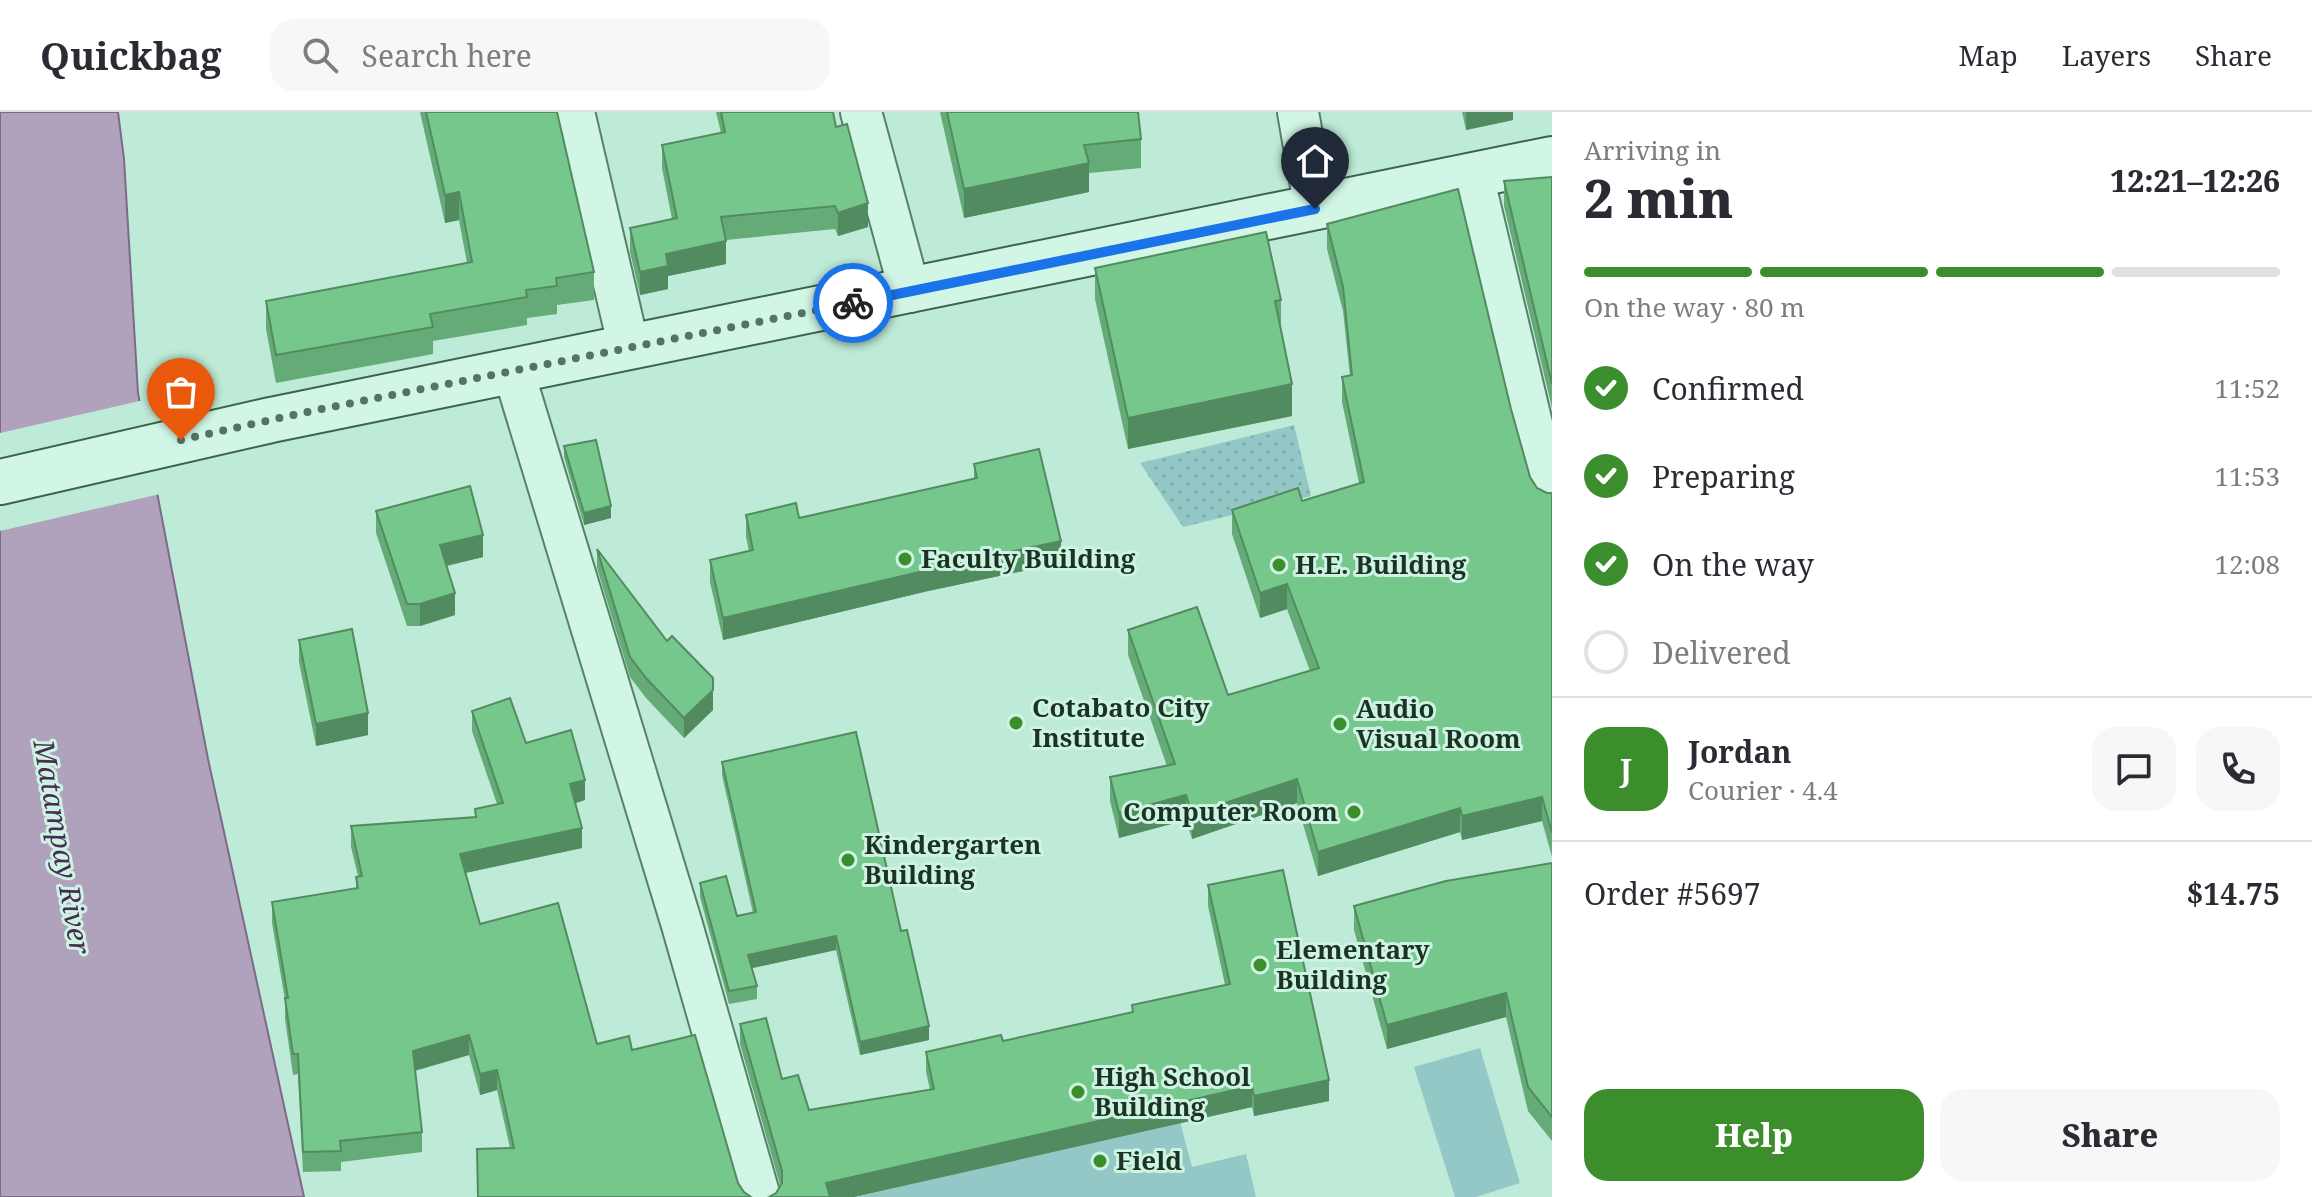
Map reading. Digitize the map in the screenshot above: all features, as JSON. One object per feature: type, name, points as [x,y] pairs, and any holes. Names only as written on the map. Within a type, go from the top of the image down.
[{"type":"street","points":[[574,112],[629,348]]},
{"type":"street","points":[[861,112],[910,292]]},
{"type":"street","points":[[1298,112],[1315,209]]},
{"type":"street","points":[[0,482],[271,420],[1552,159]]},
{"type":"street","points":[[1473,176],[1552,495]]},
{"type":"street","points":[[513,370],[682,925],[760,1197]]},
{"type":"shaded area","points":[[1294,425],[1311,496],[1183,527],[1140,463]]},
{"type":"shaded area","points":[[1480,1048],[1520,1183],[1476,1197],[1455,1197],[1414,1067]]},
{"type":"shaded area","name":"Field","points":[[1180,1122],[1192,1167],[1246,1154],[1256,1197],[856,1197]]},
{"type":"water","name":"Matampay River","points":[[0,112],[118,112],[124,159],[138,393],[208,759],[304,1197],[0,1197]]},
{"type":"pier","points":[[144,400],[160,494],[0,531],[0,433]]},
{"type":"building","points":[[426,112],[557,112],[594,272],[556,278],[557,286],[526,290],[527,297],[430,314],[433,327],[276,355],[266,301],[472,262],[459,192],[445,195]]},
{"type":"building","points":[[721,112],[833,112],[836,127],[847,124],[868,203],[838,213],[835,206],[721,217],[726,241],[666,254],[668,266],[640,272],[630,228],[677,218],[662,145],[725,132]]},
{"type":"building","points":[[947,112],[1138,112],[1141,139],[1084,145],[1089,163],[964,189]]},
{"type":"building","points":[[1552,177],[1552,384],[1504,181]]},
{"type":"building","points":[[1458,189],[1530,477],[1537,488],[1552,493],[1552,833],[1542,797],[1462,816],[1460,808],[1318,852],[1297,779],[1192,814],[1186,795],[1119,813],[1110,777],[1175,764],[1128,630],[1197,607],[1228,695],[1319,668],[1287,584],[1260,593],[1232,510],[1298,488],[1302,501],[1364,482],[1342,377],[1352,375],[1343,287],[1327,224]]},
{"type":"building","points":[[1266,232],[1281,300],[1275,301],[1292,384],[1128,418],[1095,268]]},
{"type":"building","points":[[596,440],[611,506],[584,513],[564,446]]},
{"type":"building","name":"Faculty Building","points":[[1039,449],[1061,541],[723,618],[710,560],[753,550],[746,515],[796,503],[799,518],[977,478],[974,464]]},
{"type":"building","points":[[470,486],[483,535],[440,545],[455,593],[420,604],[407,604],[376,511]]},
{"type":"building","points":[[597,549],[667,641],[672,636],[713,678],[713,690],[684,718],[630,657]]},
{"type":"building","points":[[352,629],[368,713],[316,724],[299,640]]},
{"type":"building","points":[[510,698],[526,743],[571,730],[585,780],[570,784],[582,828],[460,854],[480,924],[558,903],[597,1044],[629,1036],[632,1050],[695,1035],[738,1183],[751,1197],[478,1197],[477,1149],[514,1148],[497,1070],[480,1074],[469,1035],[413,1051],[422,1132],[340,1141],[341,1151],[303,1152],[298,1054],[293,1054],[285,998],[288,998],[272,902],[358,888],[356,877],[362,876],[351,826],[476,817],[475,809],[503,803],[472,711]]},
{"type":"building","points":[[856,732],[901,931],[907,930],[929,1026],[860,1042],[836,936],[748,955],[757,986],[729,991],[700,883],[726,876],[737,916],[756,912],[722,762]]},
{"type":"building","points":[[1552,863],[1552,1117],[1528,1087],[1506,993],[1387,1025],[1354,906],[1446,881]]},
{"type":"building","points":[[1283,870],[1329,1080],[1254,1096],[1252,1086],[826,1183],[830,1197],[769,1197],[776,1193],[782,1183],[782,1171],[740,1024],[766,1018],[782,1079],[798,1075],[809,1110],[934,1089],[926,1052],[1001,1035],[1003,1041],[1133,1012],[1132,1005],[1230,984],[1208,885]]},
{"type":"way so far","points":[[181,440],[853,303]]},
{"type":"place","name":"Faculty Building","points":[[905,559]]},
{"type":"place","name":"H.E. Building","points":[[1279,565]]},
{"type":"place","name":"Cotabato City Institute","points":[[1016,723]]},
{"type":"place","name":"Audio Visual Room","points":[[1340,724]]},
{"type":"place","name":"Computer Room","points":[[1354,812]]},
{"type":"place","name":"Kindergarten Building","points":[[848,860]]},
{"type":"place","name":"Elementary Building","points":[[1260,965]]},
{"type":"place","name":"High School Building","points":[[1078,1092]]},
{"type":"place","name":"Field","points":[[1100,1161]]},
{"type":"route","points":[[853,303],[1315,209]]}]
